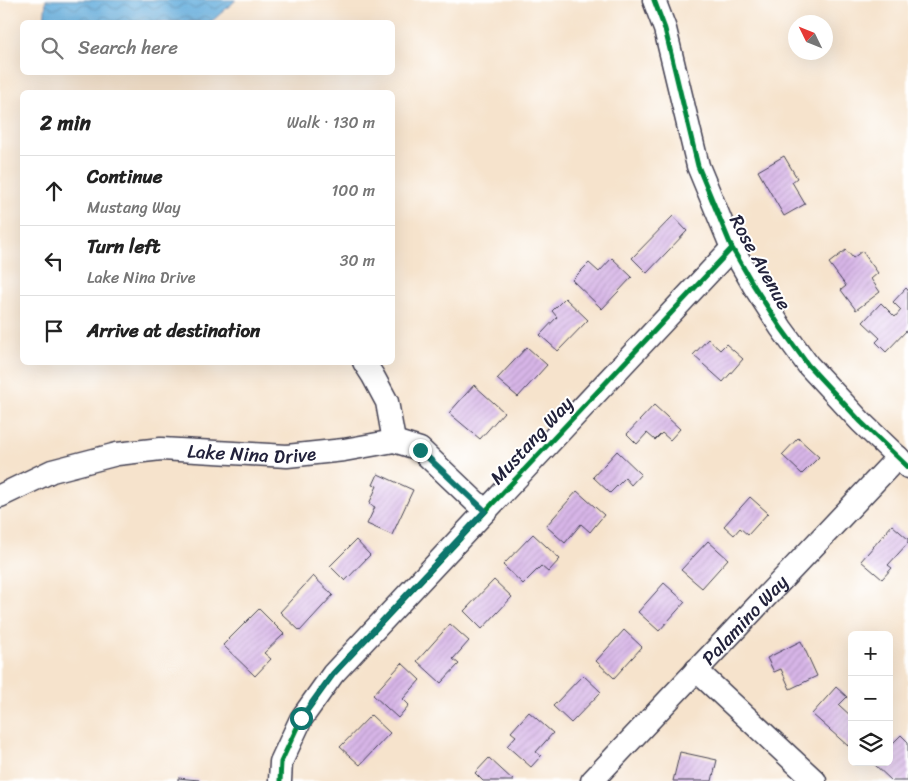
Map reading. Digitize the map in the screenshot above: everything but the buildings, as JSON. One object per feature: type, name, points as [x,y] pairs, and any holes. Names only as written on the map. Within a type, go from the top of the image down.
[{"type":"street","name":"Rose Avenue","points":[[654,0],[665,30],[698,166],[732,248],[780,328],[808,365],[861,422],[903,462]]},
{"type":"street","name":"Mustang Way","points":[[280,781],[282,762],[301,718],[333,674],[732,248]]},
{"type":"street","points":[[366,365],[387,402],[394,441]]},
{"type":"street","name":"Lake Nina Drive","points":[[0,496],[52,471],[117,454],[161,450],[288,456],[344,450],[394,441],[420,450],[485,511]]},
{"type":"street","name":"Palamino Way","points":[[592,781],[696,670],[903,462]]},
{"type":"street","points":[[696,670],[815,781]]},
{"type":"water","points":[[46,0],[236,0],[213,20],[44,20]]},
{"type":"cycle path","points":[[654,0],[665,29],[698,166],[732,248],[781,328],[808,365],[861,422],[908,467]]},
{"type":"cycle path","points":[[280,781],[281,762],[301,719],[333,674],[732,248]]},
{"type":"route","points":[[301,718],[333,674],[485,511],[420,450]]}]
